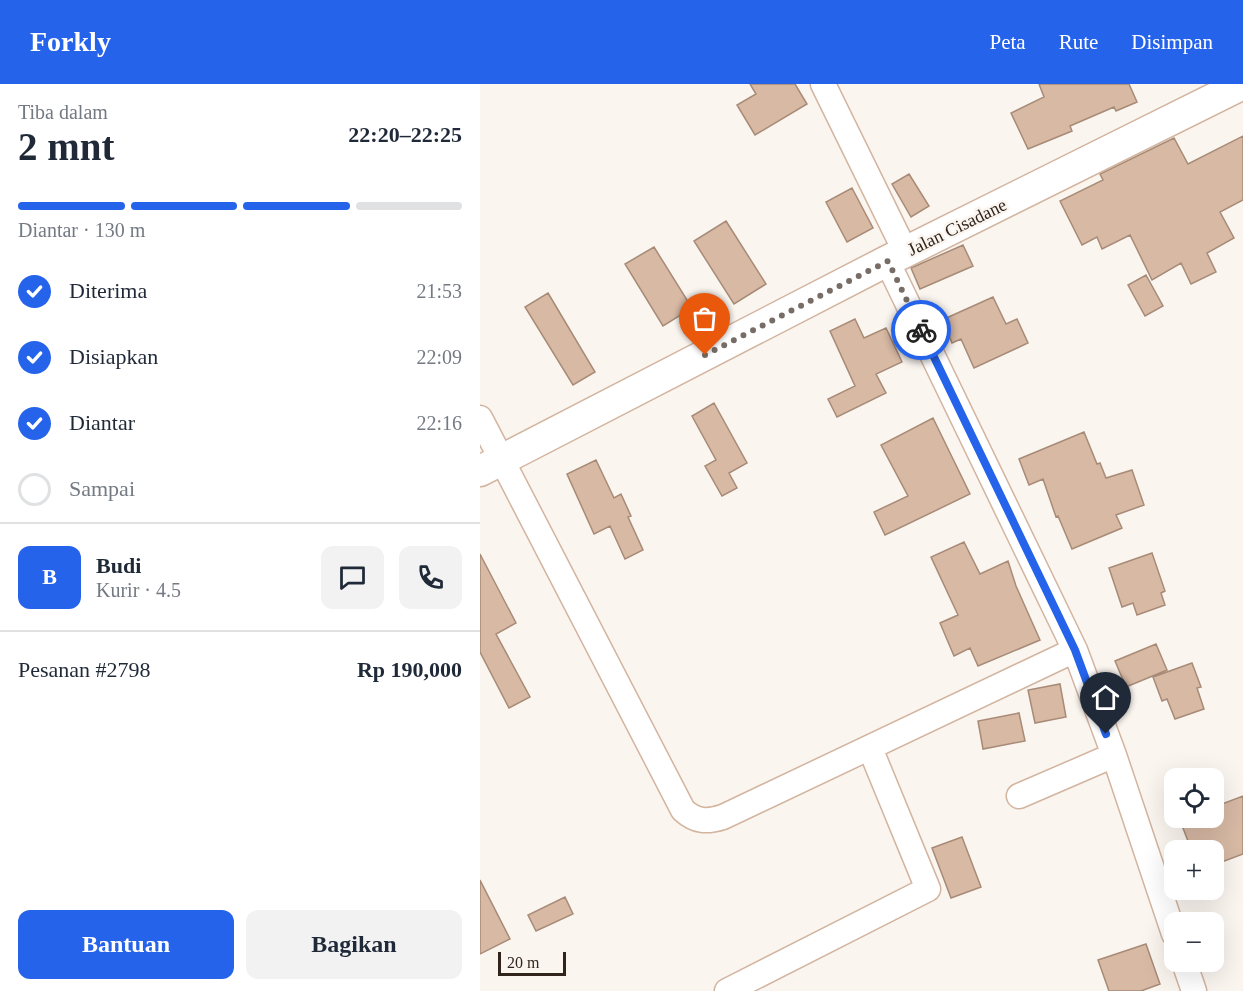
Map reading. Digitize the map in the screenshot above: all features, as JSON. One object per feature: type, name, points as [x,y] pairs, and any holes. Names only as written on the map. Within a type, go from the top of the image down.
[{"type":"street","points":[[823,84],[897,257],[1075,650],[1114,755],[1167,912]]},
{"type":"street","name":"Jalan Cisadane","points":[[491,465],[897,257],[1243,84]]},
{"type":"street","points":[[480,418],[491,465],[683,810],[689,816],[702,822],[723,818],[1075,650]]},
{"type":"street","points":[[727,991],[928,889],[870,748]]},
{"type":"street","points":[[1019,796],[1114,755]]},
{"type":"street","points":[[1187,972],[1194,991]]},
{"type":"building","points":[[750,84],[795,84],[807,104],[755,135],[737,105],[756,94]]},
{"type":"building","points":[[1039,84],[1129,84],[1137,102],[1116,111],[1114,107],[1070,126],[1072,131],[1028,149],[1011,113],[1044,97]]},
{"type":"building","points":[[1243,136],[1243,200],[1220,212],[1234,238],[1207,253],[1216,272],[1191,284],[1181,263],[1152,280],[1130,235],[1102,249],[1097,237],[1082,245],[1060,201],[1103,180],[1100,174],[1174,138],[1188,164]]},
{"type":"building","points":[[909,174],[929,206],[911,217],[892,184]]},
{"type":"building","points":[[852,188],[873,228],[847,242],[826,202]]},
{"type":"building","points":[[726,221],[766,284],[734,304],[694,241]]},
{"type":"building","points":[[963,245],[973,266],[920,289],[911,268]]},
{"type":"building","points":[[654,247],[692,308],[663,326],[625,264]]},
{"type":"building","points":[[1146,275],[1163,306],[1145,316],[1128,285]]},
{"type":"building","points":[[548,293],[595,372],[573,385],[525,307]]},
{"type":"building","points":[[993,297],[1006,324],[1017,319],[1028,343],[974,368],[961,339],[952,343],[942,320]]},
{"type":"building","points":[[855,319],[864,338],[886,328],[902,362],[876,374],[886,393],[837,417],[828,399],[855,386],[830,331]]},
{"type":"building","points":[[714,403],[747,463],[729,473],[737,488],[722,496],[705,466],[716,460],[692,416]]},
{"type":"building","points":[[933,418],[970,494],[885,535],[874,512],[908,496],[881,445]]},
{"type":"building","points":[[1084,432],[1097,464],[1100,463],[1106,478],[1132,470],[1144,505],[1116,515],[1122,528],[1072,549],[1058,516],[1056,517],[1043,479],[1029,485],[1019,459]]},
{"type":"building","points":[[596,460],[614,498],[621,494],[631,516],[628,517],[643,550],[625,559],[610,526],[594,534],[567,474]]},
{"type":"building","points":[[964,542],[980,574],[1008,561],[1016,586],[1040,640],[978,666],[970,648],[954,656],[940,623],[958,615],[931,557]]},
{"type":"building","points":[[1152,553],[1165,591],[1161,593],[1165,605],[1137,615],[1133,603],[1122,607],[1109,568]]},
{"type":"building","points":[[480,554],[516,623],[496,634],[530,697],[509,708],[480,652]]},
{"type":"building","points":[[1156,644],[1167,670],[1126,687],[1115,661]]},
{"type":"building","points":[[1192,663],[1201,687],[1197,688],[1204,709],[1175,719],[1167,699],[1162,701],[1153,677]]},
{"type":"building","points":[[1060,684],[1066,717],[1035,723],[1028,690]]},
{"type":"building","points":[[1019,713],[1025,741],[983,749],[978,721]]},
{"type":"building","points":[[1243,796],[1243,854],[1224,861],[1224,840],[1188,840],[1183,828],[1224,828],[1224,803]]},
{"type":"building","points":[[962,837],[981,887],[951,898],[932,848]]},
{"type":"building","points":[[480,880],[510,939],[480,954]]},
{"type":"building","points":[[565,897],[573,914],[536,931],[528,915]]},
{"type":"building","points":[[1146,944],[1160,984],[1141,991],[1109,991],[1098,960]]},
{"type":"way so far","points":[[705,355],[888,261],[921,330]]},
{"type":"route","points":[[921,330],[1075,650],[1106,734]]}]
